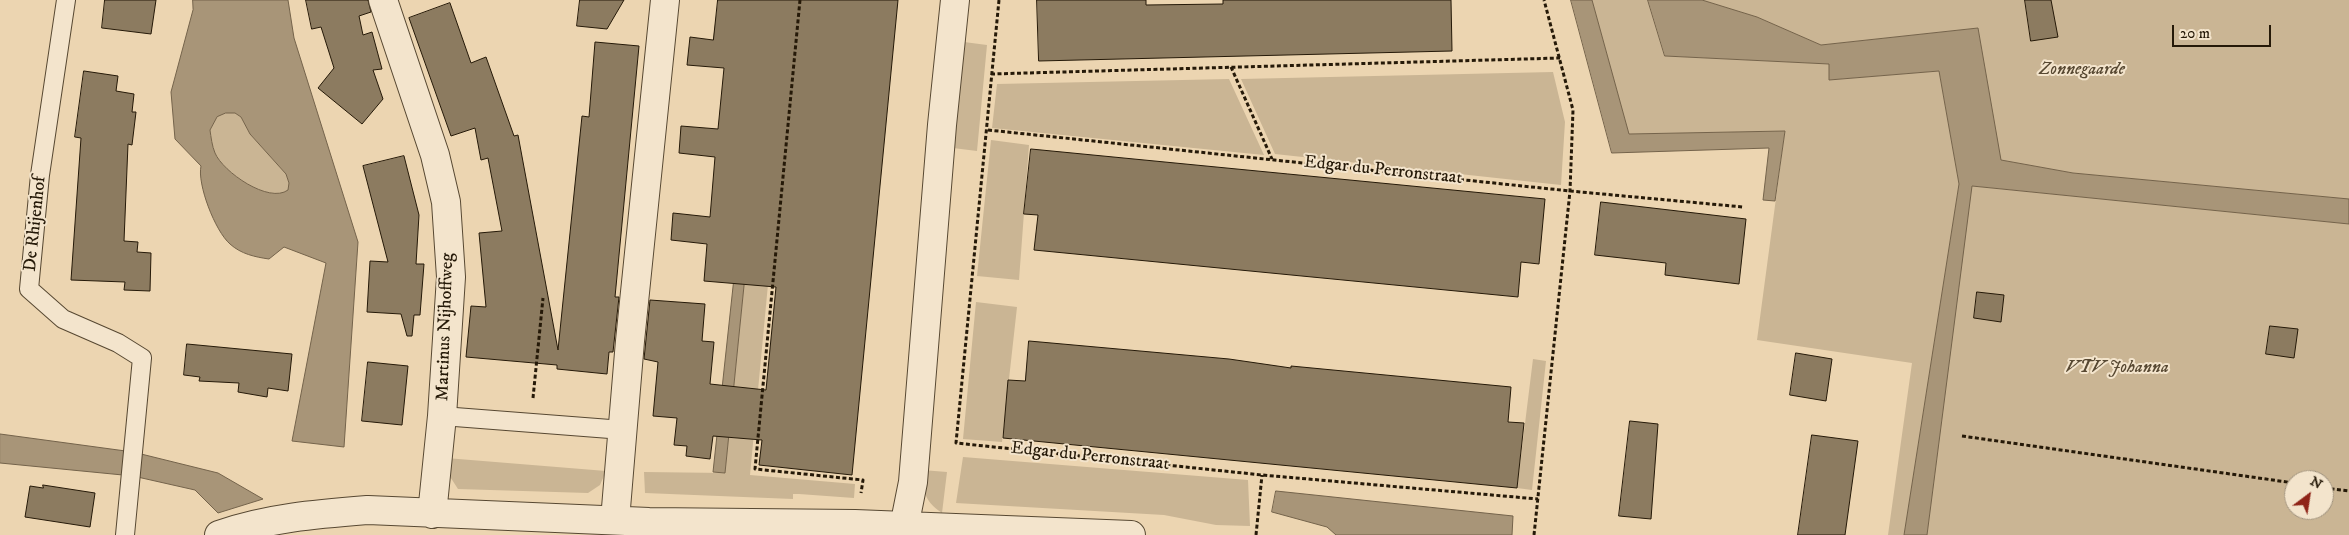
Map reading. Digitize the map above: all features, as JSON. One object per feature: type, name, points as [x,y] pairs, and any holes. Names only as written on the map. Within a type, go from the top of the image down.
[{"type":"street","name":"Martinus Nijhoffweg","points":[[383,0],[435,155],[446,202],[451,277],[442,416],[432,514]]},
{"type":"street","points":[[615,520],[622,430],[665,0]]},
{"type":"street","points":[[904,527],[913,482],[942,126],[955,0]]},
{"type":"street","points":[[219,535],[266,521],[324,513],[368,510],[432,514],[473,525],[615,520],[794,530],[855,524],[1061,534],[1131,535]]},
{"type":"lane","name":"De Rhijenhof","points":[[66,0],[40,176],[29,289],[63,319],[118,343],[142,358],[125,535]]},
{"type":"lane","points":[[442,416],[622,430]]},
{"type":"path","points":[[800,0],[755,470],[863,480],[855,524]]},
{"type":"path","name":"Edgar du Perronstraat","points":[[999,0],[991,74],[988,130],[956,443],[1262,475],[1538,499]]},
{"type":"path","points":[[1534,535],[1570,191],[1572,110],[1544,0]]},
{"type":"path","points":[[991,74],[1560,58]]},
{"type":"path","points":[[1231,67],[1272,159]]},
{"type":"path","name":"Edgar du Perronstraat","points":[[988,130],[1570,191],[1743,207]]},
{"type":"path","points":[[530,423],[544,298]]},
{"type":"path","points":[[1962,436],[2284,482]]},
{"type":"path","points":[[1256,535],[1262,475]]},
{"type":"path","points":[[2334,489],[2349,491]]},
{"type":"green space","points":[[773,0],[782,136],[750,475],[855,484],[854,498],[799,494],[793,494],[793,499],[645,493],[644,472],[725,473]]},
{"type":"green space","points":[[1592,0],[1648,0],[1665,56],[1829,64],[1829,80],[1939,71],[1959,184],[1904,535],[1888,535],[1912,363],[1757,340],[1785,131],[1629,134]]},
{"type":"green space","name":"Zonnegaarde","points":[[1702,0],[2349,0],[2349,199],[2073,173],[2000,160],[1978,28],[1821,45],[1757,17]]},
{"type":"green space","points":[[964,42],[987,45],[977,151],[953,148]]},
{"type":"green space","points":[[1553,72],[1565,122],[1561,185],[1275,154],[1241,79]]},
{"type":"green space","points":[[1229,79],[1264,155],[992,128],[997,84]]},
{"type":"green space","points":[[226,113],[235,113],[241,117],[250,134],[286,174],[289,190],[280,193],[270,193],[259,189],[237,177],[220,161],[214,150],[210,130],[217,117]]},
{"type":"green space","points":[[991,140],[1029,145],[1019,280],[977,276]]},
{"type":"green space","name":"VTV Johanna","points":[[1971,186],[2349,224],[2349,535],[1927,535]]},
{"type":"green space","points":[[976,302],[1017,307],[1002,442],[963,439]]},
{"type":"green space","points":[[1533,359],[1546,361],[1532,490],[1517,488]]},
{"type":"green space","points":[[963,457],[1248,480],[1250,526],[1216,525],[1164,515],[956,503]]},
{"type":"green space","points":[[446,458],[606,471],[600,485],[588,493],[458,489],[447,472]]},
{"type":"green space","points":[[922,470],[947,472],[942,513],[928,499],[923,484]]},
{"type":"shaded area","points":[[193,0],[288,0],[294,38],[358,242],[344,447],[292,441],[326,263],[284,247],[269,259],[248,254],[230,244],[224,238],[208,207],[200,174],[201,166],[175,139],[171,92],[193,10]],"holes":[[[226,113],[235,113],[241,117],[250,134],[286,174],[289,183],[288,190],[280,193],[270,193],[247,184],[227,169],[220,161],[214,150],[210,130],[217,117]]]},
{"type":"shaded area","points":[[773,0],[725,473],[713,472],[752,111]]},
{"type":"shaded area","points":[[1571,0],[1592,0],[1629,134],[1785,131],[1775,201],[1763,200],[1769,148],[1612,153]]},
{"type":"shaded area","points":[[1648,0],[1702,0],[1757,17],[1821,45],[1978,28],[2001,160],[2073,173],[2349,199],[2349,224],[1972,186],[1927,535],[1904,535],[1959,184],[1939,71],[1829,80],[1829,64],[1665,56]]},
{"type":"shaded area","points":[[0,434],[133,452],[218,473],[263,499],[218,513],[195,490],[133,476],[0,463]]},
{"type":"shaded area","points":[[1276,491],[1513,516],[1512,535],[1336,535],[1327,527],[1272,512]]},
{"type":"building","points":[[105,0],[156,0],[151,34],[102,28]]},
{"type":"building","points":[[306,0],[368,0],[371,12],[359,16],[363,35],[372,32],[382,69],[373,70],[383,99],[362,124],[318,88],[334,68],[321,27],[312,29]]},
{"type":"building","points":[[580,0],[624,0],[607,29],[577,26]]},
{"type":"building","points":[[718,0],[898,0],[852,475],[759,465],[762,440],[713,436],[710,459],[686,456],[687,446],[674,445],[677,418],[653,416],[658,362],[644,359],[650,300],[705,304],[702,341],[714,342],[710,384],[766,390],[776,287],[704,281],[707,244],[671,240],[673,213],[710,217],[715,157],[679,153],[681,126],[718,129],[724,68],[687,65],[690,37],[713,40]]},
{"type":"building","points":[[1037,0],[1146,0],[1146,5],[1223,4],[1223,0],[1451,0],[1452,51],[1039,61]]},
{"type":"building","points":[[2025,0],[2051,0],[2058,37],[2031,41]]},
{"type":"building","points":[[450,3],[471,63],[486,57],[514,136],[518,135],[558,350],[582,116],[589,117],[595,42],[639,46],[615,297],[619,297],[613,352],[609,352],[607,374],[557,369],[557,365],[466,357],[471,306],[486,307],[479,233],[502,231],[488,158],[481,160],[475,128],[451,136],[409,18]]},
{"type":"building","points":[[84,71],[118,76],[116,91],[134,94],[132,112],[136,112],[132,145],[128,144],[124,241],[138,242],[137,252],[151,253],[150,291],[124,290],[125,282],[71,280],[81,138],[75,137]]},
{"type":"building","points":[[1031,149],[1545,199],[1539,264],[1521,262],[1518,297],[1034,250],[1038,215],[1024,214]]},
{"type":"building","points":[[404,156],[419,215],[416,264],[424,264],[420,315],[414,315],[412,336],[407,336],[401,314],[367,312],[370,261],[388,262],[363,166]]},
{"type":"building","points":[[1601,202],[1746,219],[1739,284],[1665,275],[1666,263],[1595,255]]},
{"type":"building","points":[[1977,292],[2004,295],[2001,322],[1974,318]]},
{"type":"building","points":[[2270,326],[2298,329],[2294,358],[2266,354]]},
{"type":"building","points":[[1029,341],[1229,359],[1291,368],[1291,366],[1511,387],[1508,422],[1524,423],[1517,488],[1003,438],[1008,380],[1025,381]]},
{"type":"building","points":[[187,344],[292,354],[288,391],[268,388],[267,397],[238,392],[239,383],[199,381],[200,377],[184,375]]},
{"type":"building","points":[[1796,353],[1832,359],[1826,401],[1790,395]]},
{"type":"building","points":[[368,362],[408,366],[402,425],[362,421]]},
{"type":"building","points":[[1630,421],[1658,424],[1651,519],[1619,516]]},
{"type":"building","points":[[1812,435],[1858,441],[1845,535],[1798,535]]},
{"type":"building","points":[[43,485],[95,493],[90,527],[25,517],[30,486],[43,488]]}]
